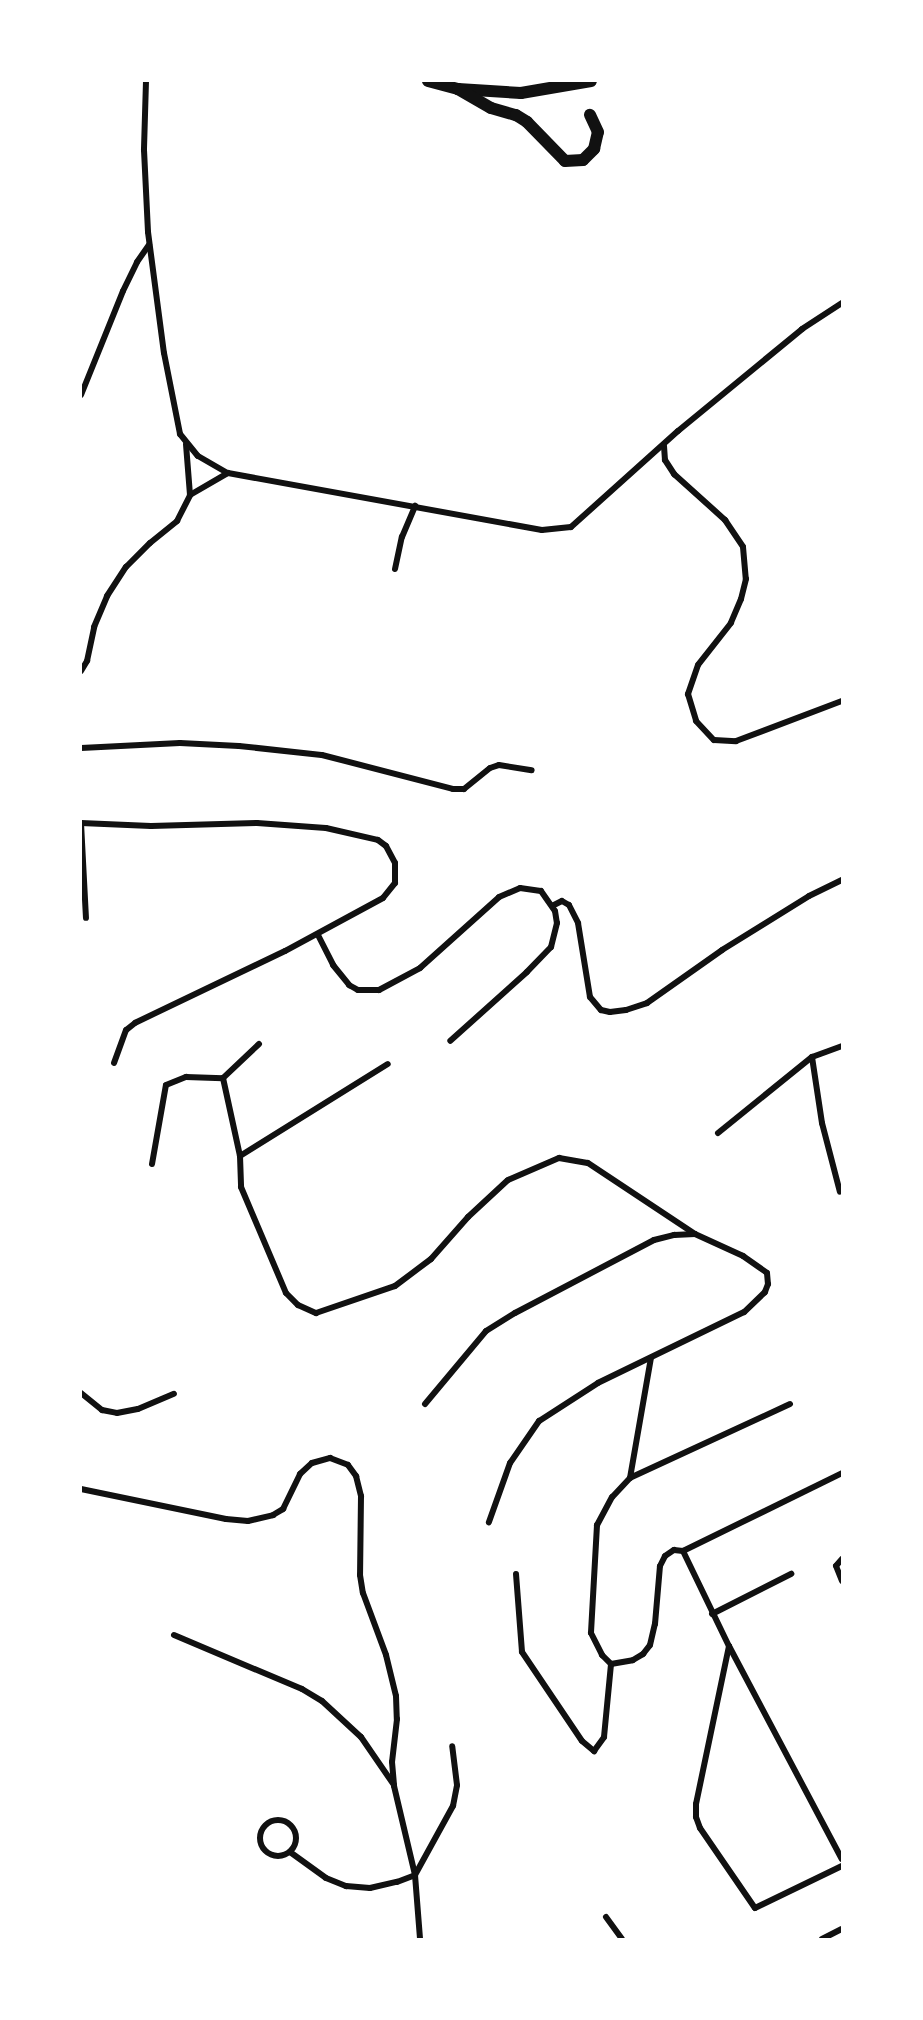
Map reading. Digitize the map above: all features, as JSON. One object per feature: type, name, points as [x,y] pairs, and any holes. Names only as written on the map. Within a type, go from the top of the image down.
[{"type":"highway","points":[[428,81],[458,89],[521,93],[591,81]]},
{"type":"highway","points":[[458,89],[491,108],[522,119],[565,161],[583,160],[594,149],[598,132],[591,115]]},
{"type":"street","points":[[146,81],[144,150],[150,244],[164,353],[180,434],[205,461],[228,472],[542,530],[571,527],[802,329],[842,303]]},
{"type":"street","points":[[81,395],[123,291],[137,262],[150,244]]},
{"type":"street","points":[[81,671],[87,661],[94,627],[107,596],[126,567],[177,521],[190,495],[186,443]]},
{"type":"street","points":[[664,446],[665,460],[674,474],[718,511],[743,547],[746,579],[741,599],[731,623],[698,665],[688,694],[696,721],[714,740],[736,741],[842,701]]},
{"type":"street","points":[[190,495],[228,472]]},
{"type":"street","points":[[395,569],[402,537],[415,507]]},
{"type":"street","points":[[81,748],[180,743],[239,746],[322,755],[453,789],[464,789],[490,768],[499,765],[532,770]]},
{"type":"street","points":[[86,918],[81,823],[151,826],[277,824],[326,828],[378,840],[386,846],[395,863],[395,883],[384,898],[352,918],[135,1023],[126,1030],[114,1063]]},
{"type":"street","points":[[552,906],[562,901],[568,905],[578,923],[590,997],[601,1010],[626,1010],[647,1003],[722,951],[809,896],[842,880]]},
{"type":"street","points":[[318,934],[333,965],[349,985],[358,990],[379,990],[420,968],[499,897],[511,890],[529,888],[541,891],[552,906],[557,923],[551,947],[527,972],[450,1041]]},
{"type":"street","points":[[152,1164],[166,1085],[186,1077],[223,1078],[258,1044]]},
{"type":"street","points":[[718,1133],[812,1057],[842,1046]]},
{"type":"street","points":[[812,1057],[822,1123],[840,1192]]},
{"type":"street","points":[[240,1156],[388,1064]]},
{"type":"street","points":[[223,1078],[240,1156],[241,1187],[286,1293],[298,1305],[316,1313],[395,1286],[431,1259],[468,1217],[508,1180],[559,1158],[588,1163],[695,1234],[760,1266],[767,1273],[768,1284],[765,1292],[744,1312],[598,1383],[539,1421],[510,1463],[489,1522]]},
{"type":"street","points":[[425,1404],[486,1331],[515,1313],[654,1240],[674,1235],[695,1234]]},
{"type":"street","points":[[630,1478],[651,1358]]},
{"type":"street","points":[[81,1393],[102,1410],[117,1413],[138,1409],[174,1394]]},
{"type":"street","points":[[516,1574],[522,1652],[582,1741],[594,1751],[604,1737],[611,1664],[596,1646],[591,1616],[597,1525],[612,1497],[630,1478],[790,1404]]},
{"type":"street","points":[[81,1489],[226,1519],[248,1521],[273,1515],[283,1509],[300,1474],[312,1463],[330,1458],[348,1465],[356,1476],[361,1496],[360,1575],[363,1593],[386,1655],[396,1696],[398,1719],[392,1762],[394,1786],[415,1875],[420,1939]]},
{"type":"street","points":[[611,1664],[633,1660],[643,1654],[650,1645],[660,1566],[665,1556],[674,1550],[683,1551],[842,1473]]},
{"type":"street","points":[[683,1551],[712,1614],[842,1859]]},
{"type":"street","points":[[842,1559],[836,1566],[842,1581]]},
{"type":"street","points":[[712,1614],[791,1574]]},
{"type":"street","points":[[174,1635],[302,1689],[322,1701],[361,1737],[394,1786]]},
{"type":"street","points":[[729,1646],[696,1804],[696,1817],[700,1828],[755,1908],[842,1866]]},
{"type":"street","points":[[290,1852],[326,1878],[346,1886],[370,1888],[415,1875],[453,1806],[457,1785],[452,1746]]},
{"type":"street","points":[[285,1821],[293,1827],[296,1836],[295,1844],[290,1852],[282,1856],[273,1855],[265,1849],[261,1836],[269,1822],[285,1821]]},
{"type":"street","points":[[606,1917],[622,1939]]},
{"type":"street","points":[[822,1939],[842,1929]]}]
